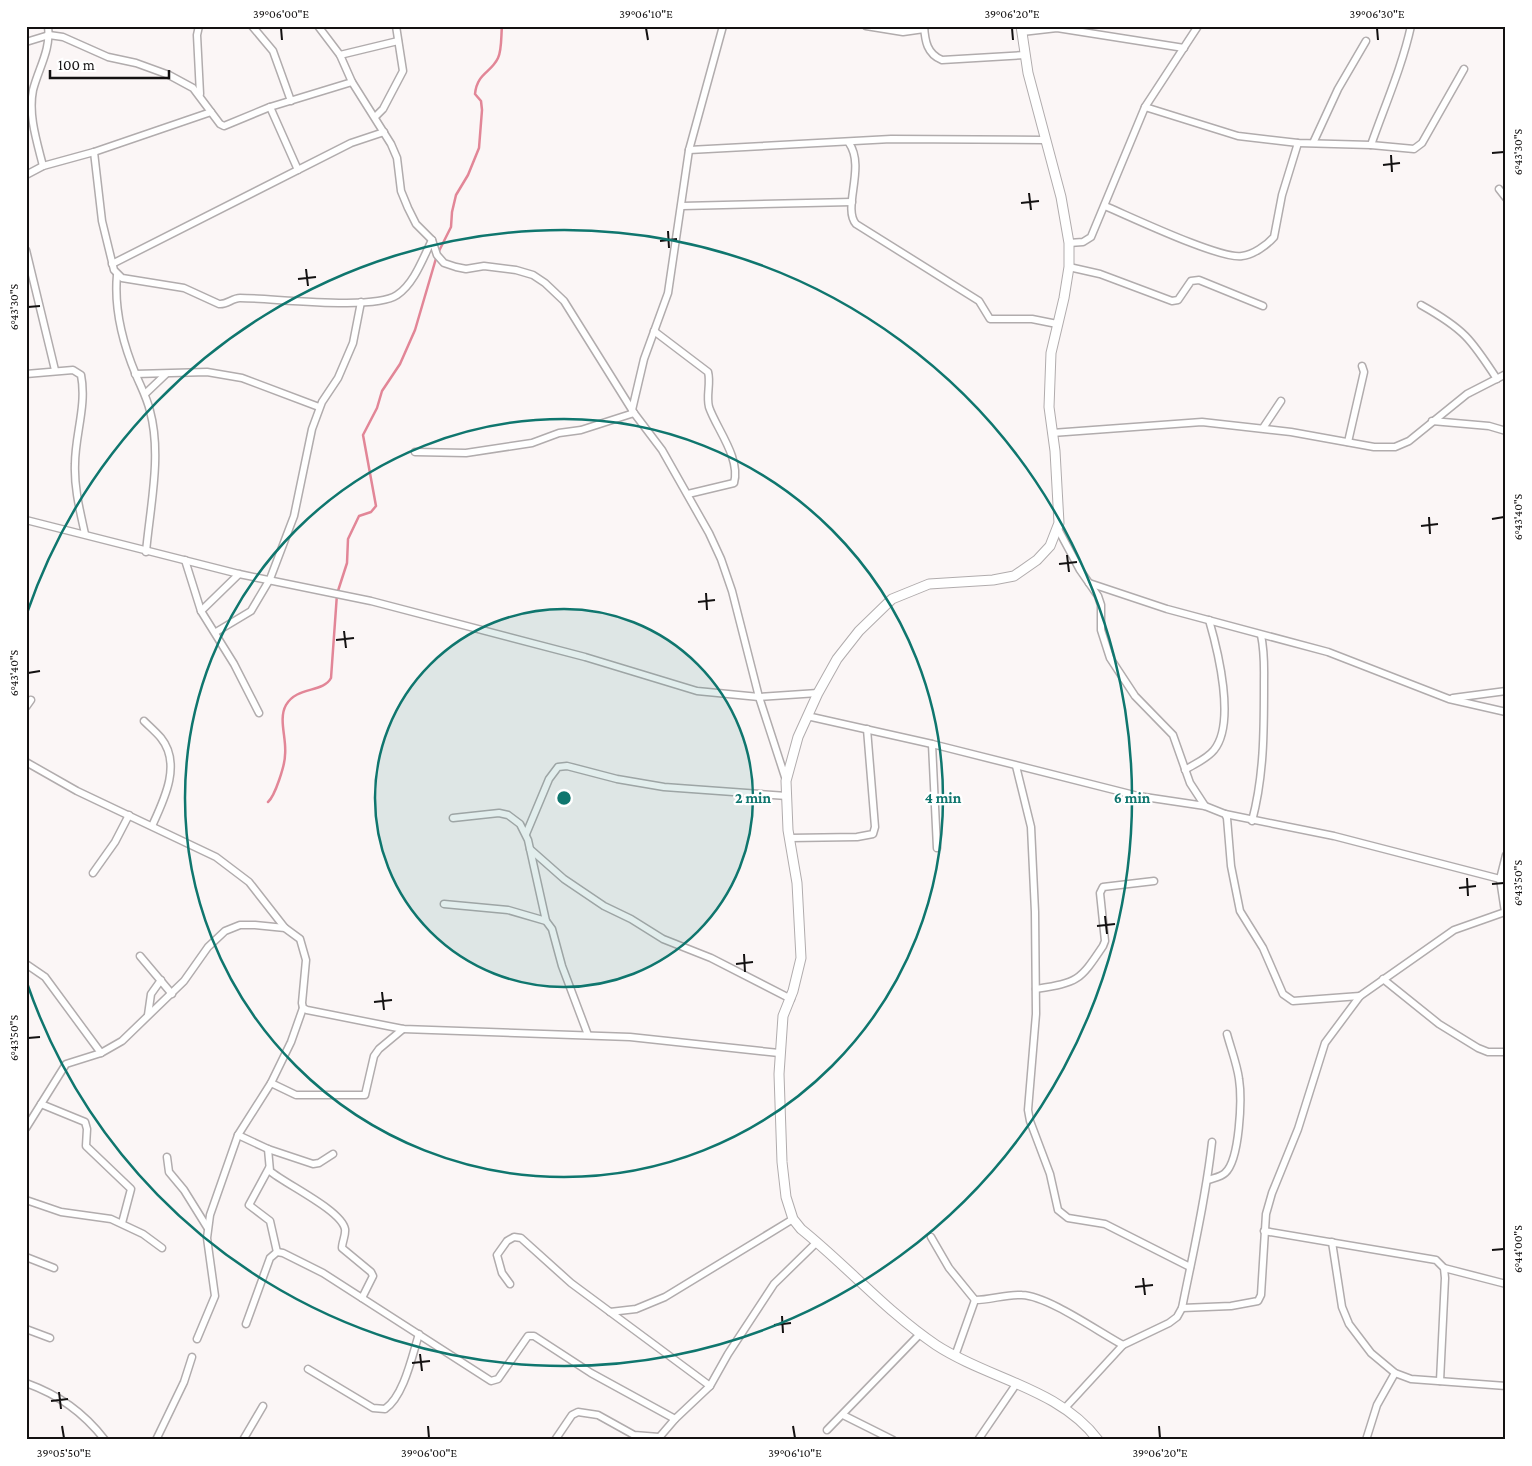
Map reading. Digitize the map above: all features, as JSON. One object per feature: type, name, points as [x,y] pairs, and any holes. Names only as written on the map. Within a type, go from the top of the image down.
[{"type":"street","points":[[42,166],[33,121],[32,101],[33,90],[49,44],[48,26]]},
{"type":"street","points":[[199,26],[197,35],[200,94]]},
{"type":"street","points":[[252,26],[273,51],[291,101]]},
{"type":"street","points":[[318,26],[340,55],[352,82],[384,132],[397,158],[401,191],[408,208],[416,224],[432,240],[437,255],[444,263],[466,269],[484,266],[516,270],[533,275],[545,283],[564,301],[633,411],[662,450],[709,533],[732,591],[758,697],[786,781],[789,838],[798,883],[802,942],[801,958],[791,999],[783,1016],[779,1053],[782,1162],[786,1197],[793,1219],[801,1229],[920,1334],[955,1356],[1017,1383],[1066,1408],[1089,1428],[1098,1440]]},
{"type":"street","points":[[374,117],[383,109],[403,71],[396,26]]},
{"type":"street","points":[[633,411],[644,359],[668,294],[690,150],[723,26]]},
{"type":"street","points":[[866,26],[903,32],[924,28],[931,53],[942,60],[1025,55]]},
{"type":"street","points":[[1069,243],[1083,242],[1091,237],[1145,107],[1198,26]]},
{"type":"street","points":[[1371,145],[1392,84],[1403,63],[1411,26]]},
{"type":"street","points":[[786,781],[790,762],[807,716],[837,660],[858,631],[892,599],[929,584],[993,580],[1014,576],[1037,560],[1050,546],[1058,529],[1058,506],[1049,407],[1051,353],[1064,298],[1069,267],[1069,243],[1061,197],[1045,140],[1025,55],[1021,29],[1057,28],[1184,48]]},
{"type":"street","points":[[26,42],[49,35],[73,40],[108,57],[148,67],[185,83],[200,94],[211,112],[220,124],[224,126],[270,107],[352,82]]},
{"type":"street","points":[[340,55],[398,41]]},
{"type":"street","points":[[1314,142],[1338,89],[1366,41]]},
{"type":"street","points":[[1145,107],[1238,136],[1298,143],[1314,142],[1414,149],[1422,143],[1464,69]]},
{"type":"street","points":[[270,107],[298,170]]},
{"type":"street","points":[[26,175],[42,166],[94,152],[211,112]]},
{"type":"street","points":[[112,264],[351,144],[384,132]]},
{"type":"street","points":[[690,150],[849,143],[891,139],[1045,140]]},
{"type":"street","points":[[849,143],[856,157],[852,202],[852,218],[856,224],[979,301],[990,319],[1032,319],[1057,324]]},
{"type":"street","points":[[1105,206],[1193,243],[1231,256],[1241,257],[1250,254],[1274,237],[1282,196],[1298,143]]},
{"type":"street","points":[[94,152],[102,221],[112,264],[117,274],[122,278],[184,288],[219,304],[237,298],[382,301],[396,296],[404,289],[432,240]]},
{"type":"street","points":[[1499,189],[1506,198]]},
{"type":"street","points":[[682,206],[852,202]]},
{"type":"street","points":[[26,250],[55,370]]},
{"type":"street","points":[[1069,267],[1100,274],[1172,301],[1178,300],[1192,281],[1199,280],[1263,306]]},
{"type":"street","points":[[117,274],[115,292],[117,312],[136,374],[145,394],[154,433],[153,476],[146,552]]},
{"type":"street","points":[[216,632],[251,611],[270,579],[294,516],[312,430],[319,407],[338,378],[350,350],[361,302]]},
{"type":"street","points":[[1420,305],[1463,332],[1473,342],[1497,379]]},
{"type":"street","points":[[654,331],[708,372],[710,407],[726,436],[731,454],[734,483],[688,494]]},
{"type":"street","points":[[1348,442],[1364,372],[1362,366]]},
{"type":"street","points":[[26,374],[55,370],[78,371],[83,384],[75,466],[76,489],[85,534]]},
{"type":"street","points":[[136,374],[206,372],[242,378],[319,407]]},
{"type":"street","points":[[145,394],[166,374]]},
{"type":"street","points":[[1052,433],[1202,422],[1263,428],[1374,447],[1395,446],[1410,440],[1467,394],[1506,374]]},
{"type":"street","points":[[1263,428],[1281,401]]},
{"type":"street","points":[[415,452],[466,453],[532,442],[559,433],[581,430],[633,411]]},
{"type":"street","points":[[1432,422],[1489,426],[1506,432]]},
{"type":"street","points":[[26,520],[85,534],[146,552],[239,574],[371,601],[585,657],[697,691],[758,697],[818,693]]},
{"type":"street","points":[[1058,529],[1098,596],[1101,605],[1101,630],[1110,658],[1135,696],[1173,735],[1190,783],[1205,806]]},
{"type":"street","points":[[185,560],[202,611],[248,689],[259,713]]},
{"type":"street","points":[[202,611],[239,574]]},
{"type":"street","points":[[1089,583],[1209,620],[1328,652],[1449,699],[1506,712]]},
{"type":"street","points":[[1185,770],[1214,750],[1220,739],[1224,713],[1222,681],[1209,620]]},
{"type":"street","points":[[1252,821],[1258,798],[1265,719],[1266,660],[1261,635]]},
{"type":"street","points":[[1449,699],[1506,691]]},
{"type":"street","points":[[26,707],[31,700]]},
{"type":"street","points":[[807,716],[932,744],[1138,796],[1205,806],[1225,814],[1252,821],[1334,836],[1500,879]]},
{"type":"street","points":[[144,721],[162,739],[167,750],[169,766],[170,781],[152,826]]},
{"type":"street","points":[[789,838],[862,837],[874,834],[867,729]]},
{"type":"street","points":[[932,744],[937,848]]},
{"type":"street","points":[[26,762],[77,791],[200,849],[235,870],[259,892],[285,928],[300,938],[306,960],[303,1008],[291,1042],[271,1083],[238,1135],[207,1228]]},
{"type":"street","points":[[526,834],[549,779],[558,767],[566,766],[617,779],[664,787],[787,796]]},
{"type":"street","points":[[1016,766],[1031,827],[1035,912],[1036,989],[1028,1110],[1030,1121],[1050,1174],[1058,1210],[1068,1218],[1105,1224],[1190,1267]]},
{"type":"street","points":[[453,818],[499,813],[508,816],[520,824],[526,834],[546,921],[552,929],[562,966],[588,1035]]},
{"type":"street","points":[[1225,814],[1227,818],[1231,866],[1240,911],[1263,948],[1283,994],[1293,1000],[1360,996]]},
{"type":"street","points":[[93,873],[115,842],[129,815]]},
{"type":"street","points":[[530,849],[564,879],[604,906],[631,919],[664,939],[711,958],[791,999]]},
{"type":"street","points":[[1182,1308],[1231,1306],[1258,1301],[1264,1231],[1272,1193],[1298,1129],[1325,1043],[1360,996],[1383,979],[1454,930],[1505,912],[1500,879],[1506,855]]},
{"type":"street","points":[[1036,989],[1075,981],[1082,975],[1103,946],[1100,892],[1103,887],[1154,881]]},
{"type":"street","points":[[444,904],[508,910],[546,921]]},
{"type":"street","points":[[26,1128],[66,1064],[101,1053],[122,1041],[172,994],[208,947],[225,931],[240,925],[285,928]]},
{"type":"street","points":[[140,956],[172,994]]},
{"type":"street","points":[[26,964],[45,978],[101,1053]]},
{"type":"street","points":[[1383,979],[1439,1024],[1478,1048],[1488,1052],[1506,1052]]},
{"type":"street","points":[[148,1015],[151,994],[161,980]]},
{"type":"street","points":[[303,1008],[403,1028],[588,1035],[708,1044],[779,1053]]},
{"type":"street","points":[[271,1083],[296,1094],[365,1095],[374,1056],[379,1049],[403,1028]]},
{"type":"street","points":[[1208,1180],[1225,1173],[1232,1164],[1235,1155],[1239,1114],[1239,1080],[1227,1034]]},
{"type":"street","points":[[41,1104],[86,1122],[86,1146],[131,1189],[122,1223]]},
{"type":"street","points":[[238,1135],[268,1149],[313,1164],[319,1163],[333,1154]]},
{"type":"street","points":[[1066,1408],[1123,1345],[1169,1323],[1182,1308],[1208,1180],[1212,1142]]},
{"type":"street","points":[[268,1149],[269,1168],[249,1204],[270,1222],[278,1252]]},
{"type":"street","points":[[167,1157],[169,1172],[184,1190],[207,1228],[215,1296],[197,1339]]},
{"type":"street","points":[[269,1168],[274,1174],[326,1207],[343,1224],[345,1230],[342,1248],[371,1272],[373,1276],[362,1298]]},
{"type":"street","points":[[26,1200],[61,1212],[103,1216],[143,1234],[162,1248]]},
{"type":"street","points":[[610,1312],[636,1309],[664,1297],[793,1219]]},
{"type":"street","points":[[1264,1231],[1436,1260],[1444,1268],[1506,1284]]},
{"type":"street","points":[[510,1284],[498,1263],[497,1255],[508,1241],[514,1237],[521,1238],[571,1283],[710,1386]]},
{"type":"street","points":[[931,1237],[948,1268],[975,1300]]},
{"type":"street","points":[[555,1440],[572,1415],[578,1412],[598,1415],[634,1435],[658,1438],[710,1386],[728,1354],[774,1284],[817,1242]]},
{"type":"street","points":[[1332,1242],[1342,1307],[1350,1324],[1371,1352],[1395,1373],[1411,1379],[1506,1386]]},
{"type":"street","points":[[246,1324],[270,1258],[278,1252],[283,1252],[323,1272],[491,1382],[498,1379],[528,1336],[534,1336],[591,1374],[675,1419]]},
{"type":"street","points":[[26,1257],[54,1268]]},
{"type":"street","points":[[1440,1382],[1444,1268]]},
{"type":"street","points":[[975,1300],[1006,1295],[1040,1298],[1123,1345]]},
{"type":"street","points":[[955,1356],[975,1300]]},
{"type":"street","points":[[26,1329],[50,1338]]},
{"type":"street","points":[[308,1368],[373,1408],[385,1410],[391,1405],[400,1387],[420,1334]]},
{"type":"street","points":[[827,1430],[920,1334]]},
{"type":"street","points":[[156,1440],[184,1382],[192,1356]]},
{"type":"street","points":[[1366,1440],[1377,1404],[1395,1373]]},
{"type":"street","points":[[26,1382],[65,1401],[82,1414],[105,1440]]},
{"type":"street","points":[[978,1440],[1017,1383]]},
{"type":"street","points":[[243,1440],[264,1406]]},
{"type":"street","points":[[843,1415],[894,1440]]},
{"type":"waterway","points":[[268,802],[276,787],[285,760],[283,716],[286,705],[297,695],[322,686],[331,678],[337,594],[347,563],[348,539],[359,516],[371,512],[376,506],[363,435],[377,408],[382,391],[400,364],[415,330],[437,255],[451,227],[456,195],[468,175],[479,148],[482,110],[481,101],[475,94],[476,87],[481,77],[492,67],[498,58],[501,47],[502,26]]}]
